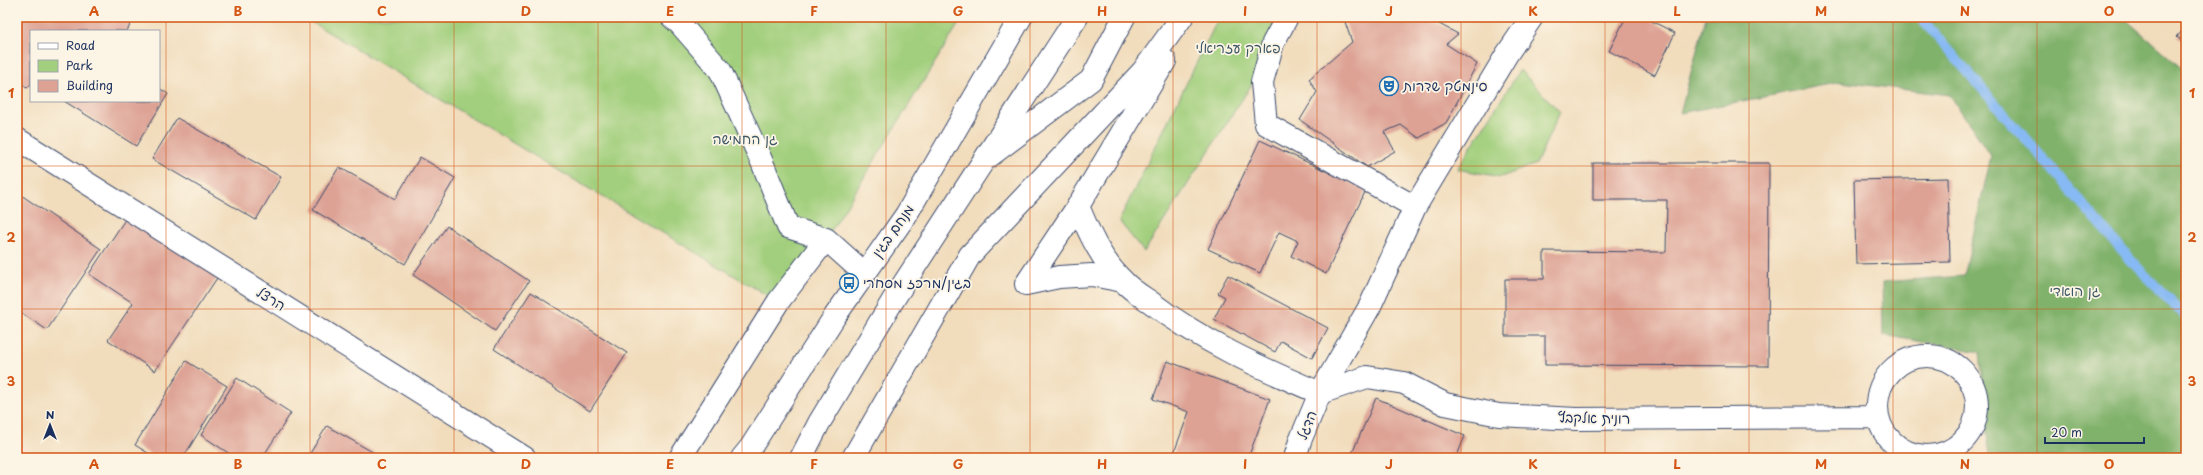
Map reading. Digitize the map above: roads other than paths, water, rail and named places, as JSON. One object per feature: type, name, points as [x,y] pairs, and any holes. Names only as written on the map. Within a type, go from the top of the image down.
[{"type":"street","points":[[672,17],[680,24],[720,70],[762,162],[788,227],[826,239],[864,273]]},
{"type":"street","name":"מנחם בגין","points":[[742,458],[864,273],[906,215],[1022,17]]},
{"type":"street","points":[[801,458],[819,423],[895,297],[987,158],[1076,17]]},
{"type":"street","points":[[987,158],[1091,80],[1124,17]]},
{"type":"street","points":[[853,458],[970,255],[1143,71],[1182,17]]},
{"type":"street","points":[[1123,281],[1092,275],[1059,277],[1026,284],[1078,206],[1192,17]]},
{"type":"street","points":[[1287,17],[1273,43],[1262,82],[1266,124],[1415,207]]},
{"type":"street","name":"הדגל","points":[[1295,458],[1300,440],[1320,393],[1370,306],[1415,207],[1507,54],[1532,17]]},
{"type":"street","name":"הרצל","points":[[17,139],[525,458]]},
{"type":"street","points":[[1078,206],[1089,233],[1105,260],[1123,281],[1173,320],[1253,364],[1320,393]]},
{"type":"street","points":[[680,458],[778,302],[826,239]]},
{"type":"street","points":[[1933,356],[1949,360],[1962,369],[1972,382],[1977,398],[1977,415],[1968,435],[1960,444],[1946,453],[1929,457],[1912,454],[1896,446],[1884,433],[1878,417],[1876,401],[1881,386],[1889,372],[1902,362],[1917,357],[1933,356]]},
{"type":"street","name":"רונית אלקבץ","points":[[1320,393],[1368,377],[1404,383],[1445,404],[1499,415],[1576,419],[1878,417]]},
{"type":"waterway","points":[[1920,17],[2136,266],[2186,317]]},
{"type":"place","name":"סינמטק שדרות","points":[[1389,86]]},
{"type":"place","name":"בגין/מרכז מסחרי","points":[[849,283]]},
{"type":"park label","name":"פארק עזריאלי","points":[[1238,48]]},
{"type":"park label","name":"גן החמישה","points":[[745,139]]},
{"type":"park label","name":"גן הואדי","points":[[2075,291]]}]
